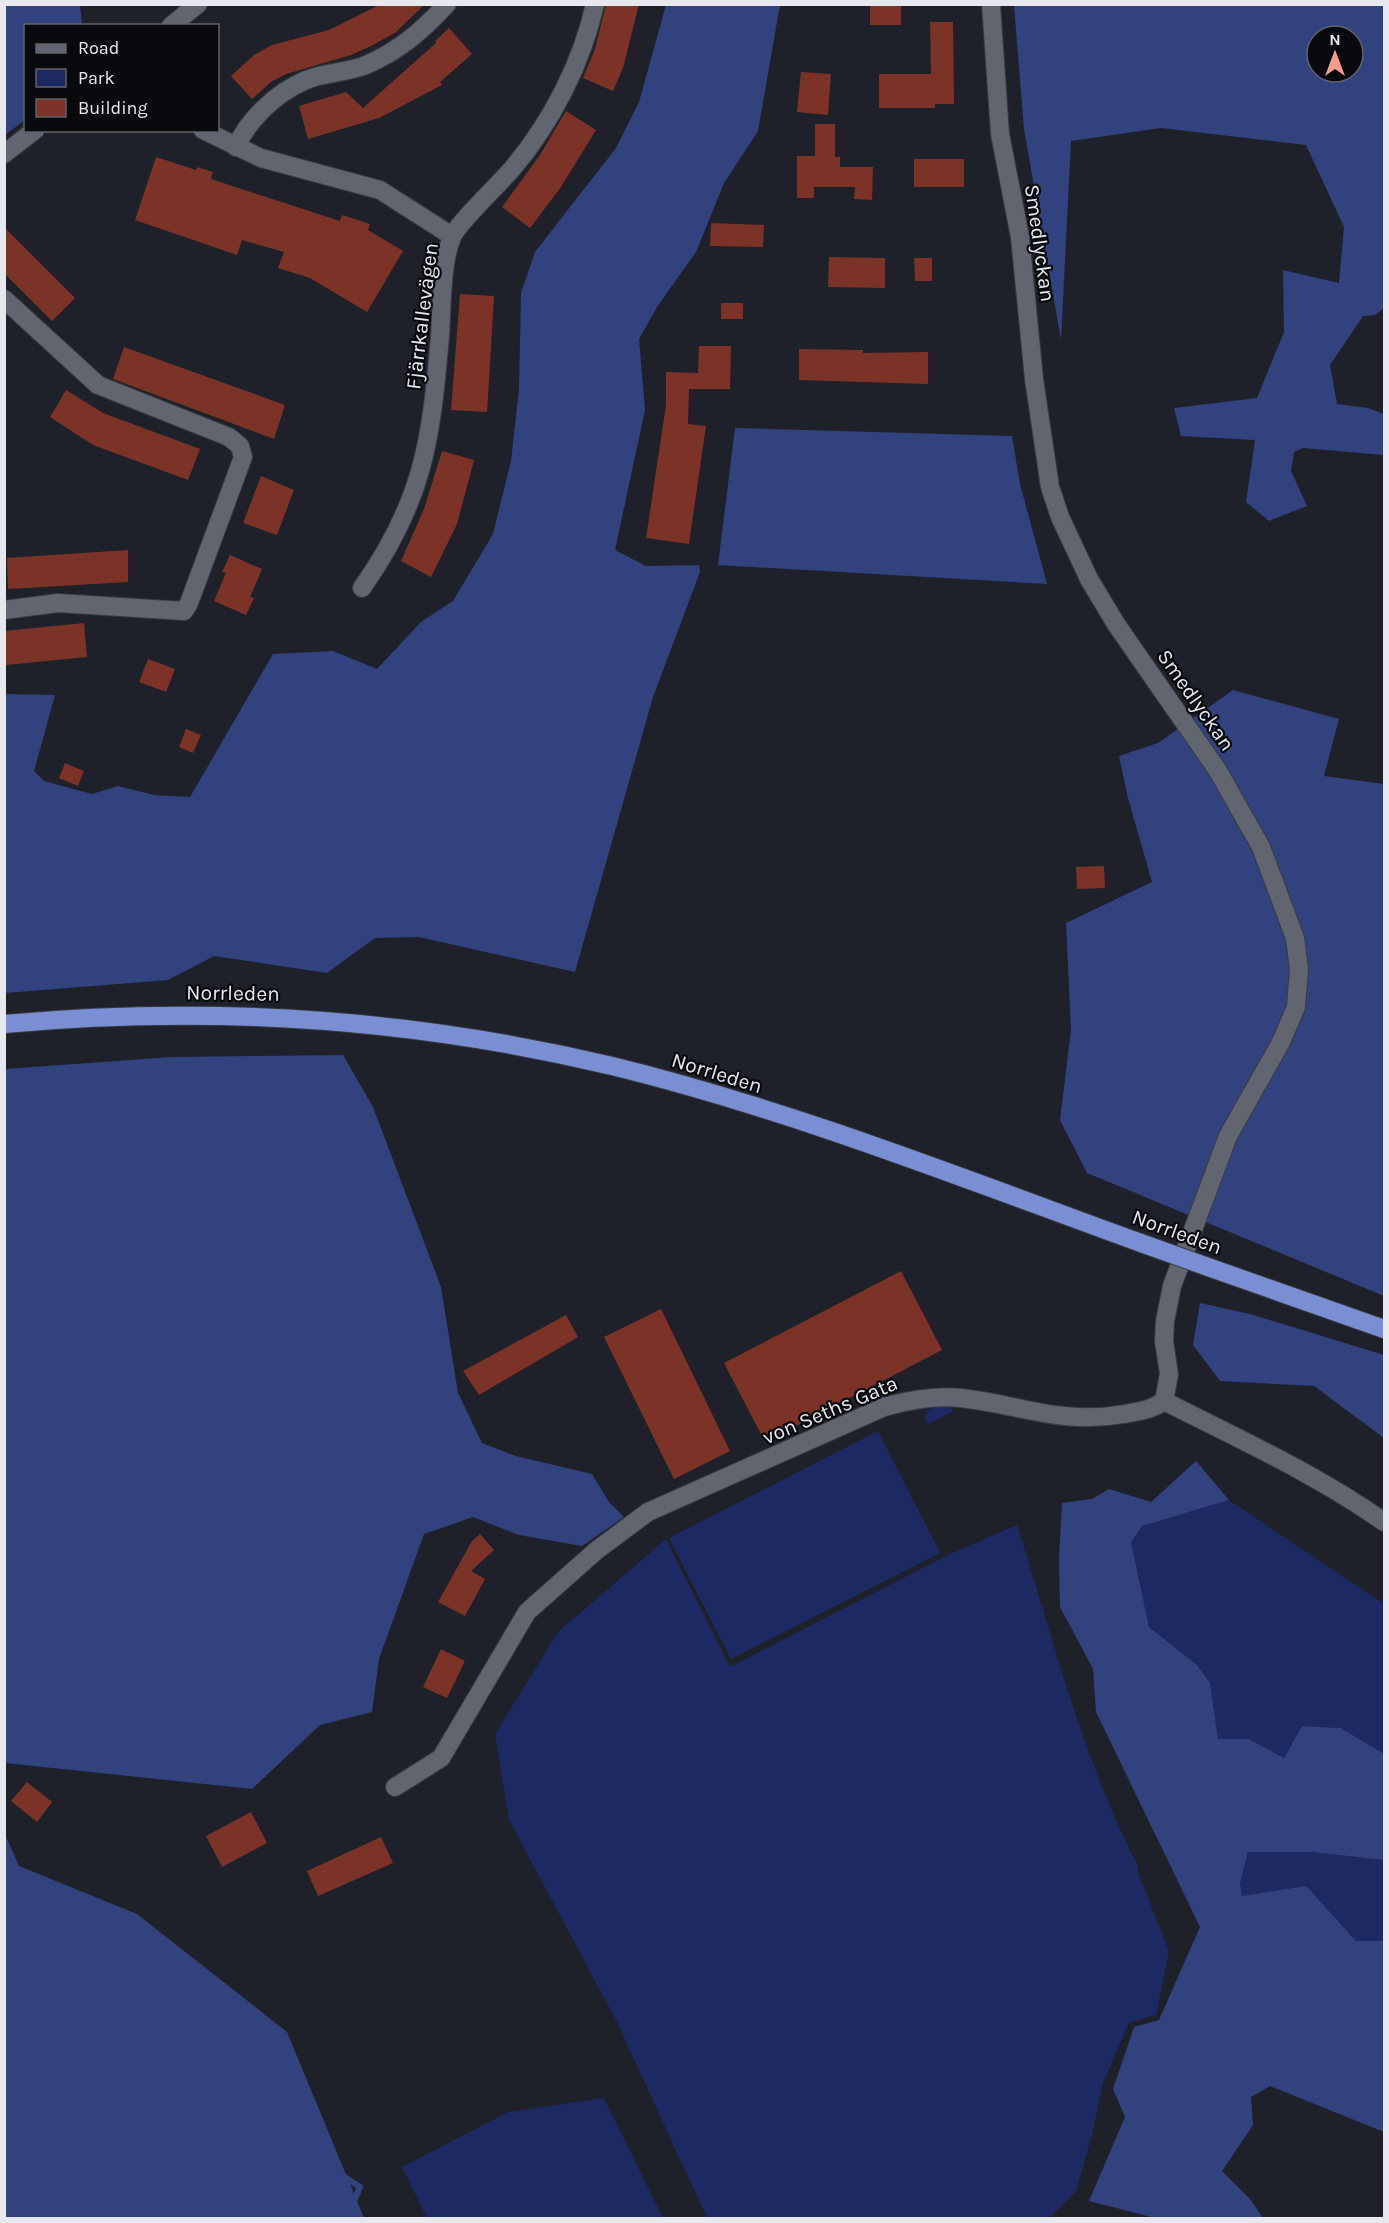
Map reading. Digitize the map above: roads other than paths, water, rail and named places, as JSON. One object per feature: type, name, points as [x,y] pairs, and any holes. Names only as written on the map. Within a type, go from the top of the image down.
[{"type":"highway","name":"Norrleden","points":[[4,1024],[76,1017],[235,1015],[367,1024],[506,1044],[611,1066],[704,1091],[946,1172],[1384,1329]]},
{"type":"street","points":[[173,24],[198,4]]},
{"type":"street","points":[[236,147],[241,135],[276,97],[304,81],[364,66],[395,51],[426,27],[447,4]]},
{"type":"street","name":"Fjärrkallevägen","points":[[362,588],[388,551],[406,515],[429,439],[446,270],[452,236],[522,157],[566,87],[589,33],[595,4]]},
{"type":"street","name":"Smedlyckan","points":[[992,4],[1000,134],[1020,237],[1034,379],[1050,486],[1060,517],[1089,579],[1116,624],[1239,806],[1261,847],[1295,938],[1299,980],[1296,1007],[1281,1042],[1228,1136],[1172,1286],[1165,1321],[1164,1341],[1169,1374],[1164,1401]]},
{"type":"street","points":[[4,153],[32,132]]},
{"type":"street","points":[[207,132],[261,158],[380,190],[452,236]]},
{"type":"street","points":[[4,299],[98,385],[229,437],[240,446],[243,457],[222,519],[184,611],[58,603],[4,610]]},
{"type":"street","name":"von Seths Gata","points":[[396,1787],[441,1758],[535,1602],[597,1550],[648,1512],[884,1407],[914,1399],[959,1398],[1041,1415],[1083,1418],[1148,1410],[1164,1401]]},
{"type":"street","points":[[1164,1401],[1280,1459],[1355,1502],[1384,1522]]},
{"type":"waterway","points":[[4,1881],[25,1885],[88,1913],[77,1954],[123,2025],[153,2039],[192,2031],[226,2006],[229,2030],[206,2060],[211,2081],[264,2110],[250,2138],[271,2152],[320,2161],[360,2187],[351,2208],[357,2218]]}]
